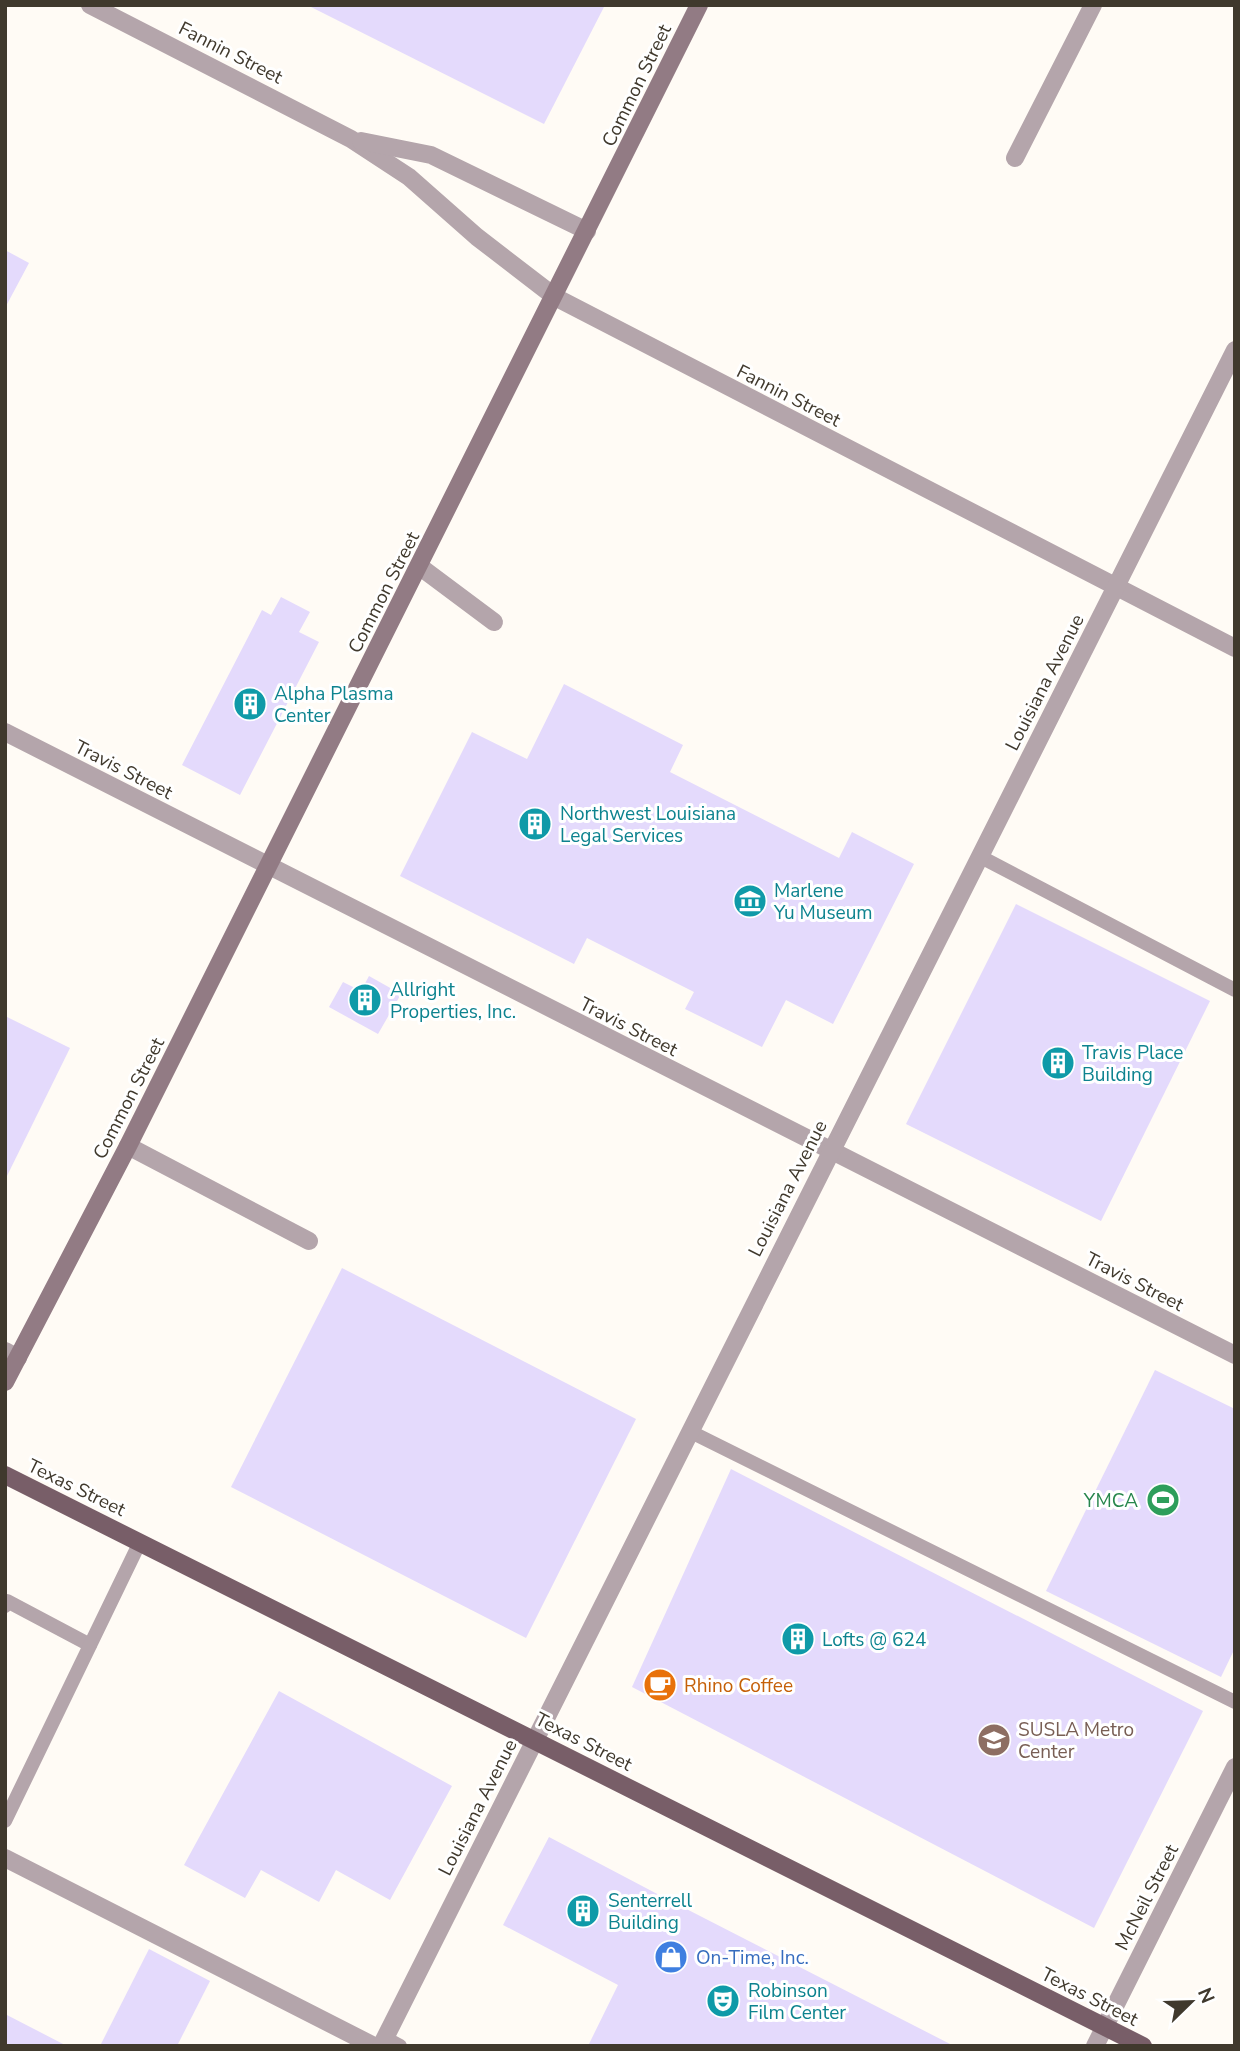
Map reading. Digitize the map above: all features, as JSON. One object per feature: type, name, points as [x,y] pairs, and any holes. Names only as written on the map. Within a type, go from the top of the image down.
[{"type":"main road","name":"Common Street","points":[[5,1382],[11,1354],[128,1146],[699,5]]},
{"type":"main road","name":"Texas Street","points":[[5,1475],[1143,2046]]},
{"type":"street","name":"Fannin Street","points":[[90,5],[351,139],[409,177],[477,237],[555,297],[1235,648]]},
{"type":"street","points":[[1014,158],[1093,5]]},
{"type":"street","name":"Fannin Street","points":[[351,139],[431,155],[587,231]]},
{"type":"street","name":"Louisiana Avenue","points":[[385,2044],[534,1739],[1235,350]]},
{"type":"street","points":[[419,566],[494,622]]},
{"type":"street","name":"Travis Street","points":[[5,732],[1235,1355]]},
{"type":"street","points":[[128,1146],[309,1241]]},
{"type":"street","name":"McNeil Street","points":[[1095,2046],[1235,1767]]},
{"type":"street","points":[[5,1858],[385,2044]]},
{"type":"lane","points":[[979,856],[1235,990]]},
{"type":"lane","points":[[689,1431],[1235,1702]]},
{"type":"lane","points":[[5,1821],[140,1542]]},
{"type":"lane","points":[[5,1606],[7,1601],[90,1645]]},
{"type":"building","points":[[307,5],[605,5],[544,124]]},
{"type":"building","points":[[5,250],[29,263],[5,308]]},
{"type":"building","name":"Alpha Plasma Center","points":[[281,597],[310,612],[299,632],[319,642],[240,795],[182,765],[262,610],[271,615]]},
{"type":"building","points":[[564,684],[683,745],[670,772],[839,858],[852,832],[914,864],[833,1024],[786,1000],[762,1047],[685,1009],[694,992],[587,938],[574,964],[400,876],[472,732],[527,759]]},
{"type":"building","name":"Travis Place Building","points":[[1016,904],[1210,1001],[1101,1221],[906,1124]]},
{"type":"building","name":"Allright Properties, Inc.","points":[[369,976],[401,994],[378,1034],[329,1007],[343,982],[361,991]]},
{"type":"building","points":[[5,1016],[70,1048],[5,1180]]},
{"type":"building","points":[[342,1268],[636,1419],[526,1638],[231,1487]]},
{"type":"building","name":"YMCA","points":[[1155,1370],[1235,1409],[1235,1648],[1221,1677],[1046,1591]]},
{"type":"building","points":[[731,1469],[1203,1711],[1094,1928],[632,1687]]},
{"type":"building","points":[[279,1691],[452,1786],[390,1900],[336,1870],[319,1902],[261,1870],[245,1898],[184,1865]]},
{"type":"building","points":[[549,1837],[954,2046],[588,2046],[618,1985],[503,1925]]},
{"type":"building","points":[[149,1949],[210,1981],[177,2046],[100,2046]]},
{"type":"building","points":[[5,2014],[67,2046],[5,2046]]},
{"type":"place","name":"Alpha Plasma Center","points":[[250,704]]},
{"type":"place","name":"Northwest Louisiana Legal Services","points":[[535,824]]},
{"type":"place","name":"Marlene Yu Museum","points":[[750,901]]},
{"type":"place","name":"Allright Properties, Inc.","points":[[365,1000]]},
{"type":"place","name":"Travis Place Building","points":[[1058,1063]]},
{"type":"place","name":"YMCA","points":[[1163,1500]]},
{"type":"place","name":"Lofts @ 624","points":[[798,1639]]},
{"type":"place","name":"Rhino Coffee","points":[[660,1685]]},
{"type":"place","name":"SUSLA Metro Center","points":[[994,1740]]},
{"type":"place","name":"Senterrell Building","points":[[583,1911]]},
{"type":"place","name":"On-Time, Inc.","points":[[671,1957]]},
{"type":"place","name":"Robinson Film Center","points":[[723,2001]]}]
